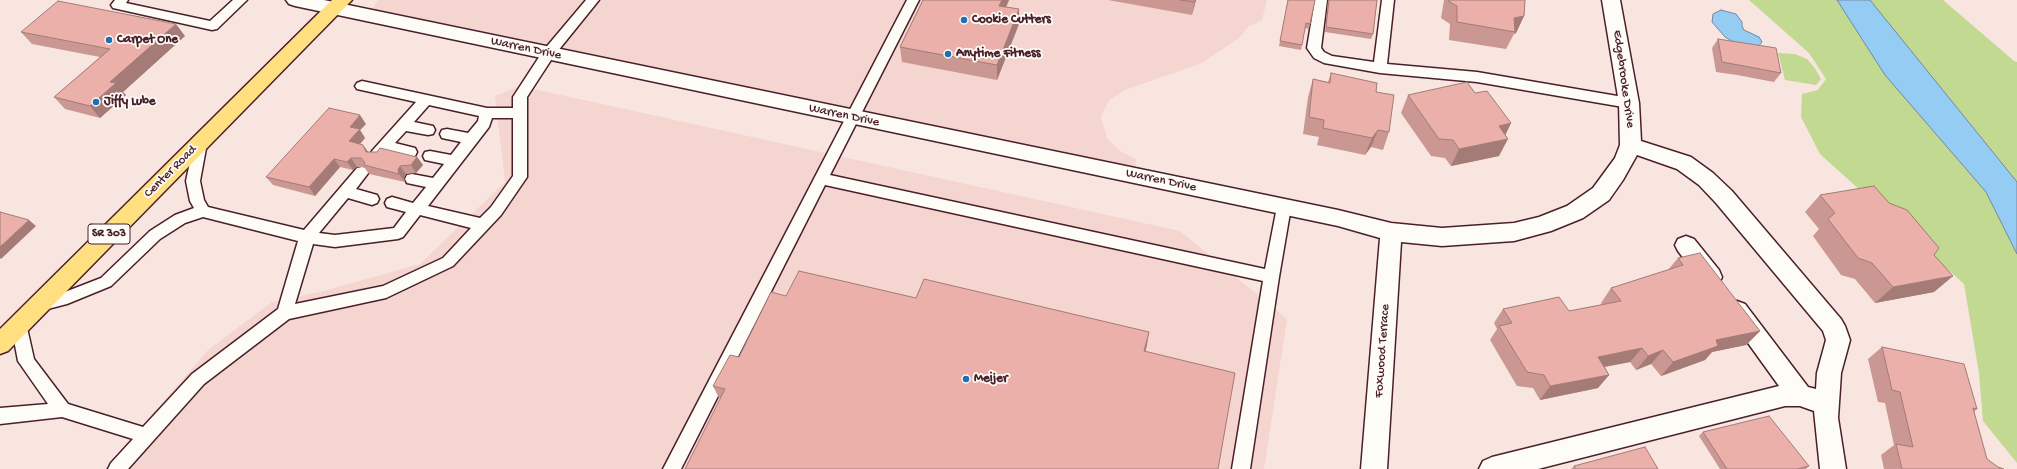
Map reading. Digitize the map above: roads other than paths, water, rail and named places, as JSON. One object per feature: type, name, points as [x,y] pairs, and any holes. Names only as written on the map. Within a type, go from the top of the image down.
[{"type":"main road","name":"Center Road","points":[[0,344],[339,4]]},
{"type":"street","name":"Warren Drive","points":[[295,0],[339,4],[548,54],[1338,218],[1391,232]]},
{"type":"street","name":"Edgebrooke Drive","points":[[1391,232],[1442,237],[1474,236],[1514,232],[1543,225],[1575,212],[1601,194],[1625,159],[1630,145],[1629,103],[1611,0]]},
{"type":"street","points":[[1630,145],[1684,163],[1706,178],[1724,197],[1833,326],[1838,340],[1829,373],[1827,404],[1827,433],[1833,469]]},
{"type":"street","name":"Foxwood Terrace","points":[[1374,469],[1391,232]]},
{"type":"street","points":[[1686,245],[1800,395]]},
{"type":"street","points":[[1492,469],[1786,395],[1800,395],[1827,404]]},
{"type":"lane","points":[[122,0],[117,5],[212,26],[241,0]]},
{"type":"lane","points":[[117,469],[198,379],[285,313],[386,292],[448,262],[496,211],[520,177],[520,97],[548,54],[592,0]]},
{"type":"lane","points":[[672,469],[823,179],[913,0]]},
{"type":"lane","points":[[1321,0],[1314,48],[1319,56],[1329,60],[1380,68],[1477,77],[1629,103]]},
{"type":"lane","points":[[1380,68],[1388,0]]},
{"type":"lane","points":[[362,86],[487,113],[520,113]]},
{"type":"lane","points":[[410,152],[381,151],[426,99]]},
{"type":"lane","points":[[40,304],[67,298],[106,282],[155,235],[180,219],[203,211],[307,237],[336,241],[398,233],[484,124],[487,113]]},
{"type":"lane","points":[[403,125],[428,130]]},
{"type":"lane","points":[[447,134],[472,139]]},
{"type":"lane","points":[[200,143],[193,182],[198,201],[203,211]]},
{"type":"lane","points":[[430,156],[455,161]]},
{"type":"lane","points":[[285,313],[307,237],[362,172]]},
{"type":"lane","points":[[412,179],[436,184]]},
{"type":"lane","points":[[823,179],[1271,277]]},
{"type":"lane","points":[[345,192],[372,199]]},
{"type":"lane","points":[[392,203],[483,225]]},
{"type":"lane","points":[[1240,469],[1271,277],[1284,207]]},
{"type":"lane","points":[[19,324],[26,361],[62,410]]},
{"type":"lane","points":[[0,416],[62,410],[146,436]]},
{"type":"water","points":[[1837,0],[1870,0],[2017,182],[2017,254],[1986,192],[1885,75]]},
{"type":"water","points":[[1721,10],[1736,14],[1742,22],[1744,30],[1759,37],[1762,42],[1757,48],[1737,44],[1725,37],[1712,22],[1713,14]]},
{"type":"place","name":"Cookie Cutters","points":[[964,20]]},
{"type":"place","name":"Carpet One","points":[[109,40]]},
{"type":"place","name":"Anytime Fitness","points":[[948,54]]},
{"type":"place","name":"Jiffy Lube","points":[[96,102]]},
{"type":"place","name":"Meijer","points":[[966,379]]}]
